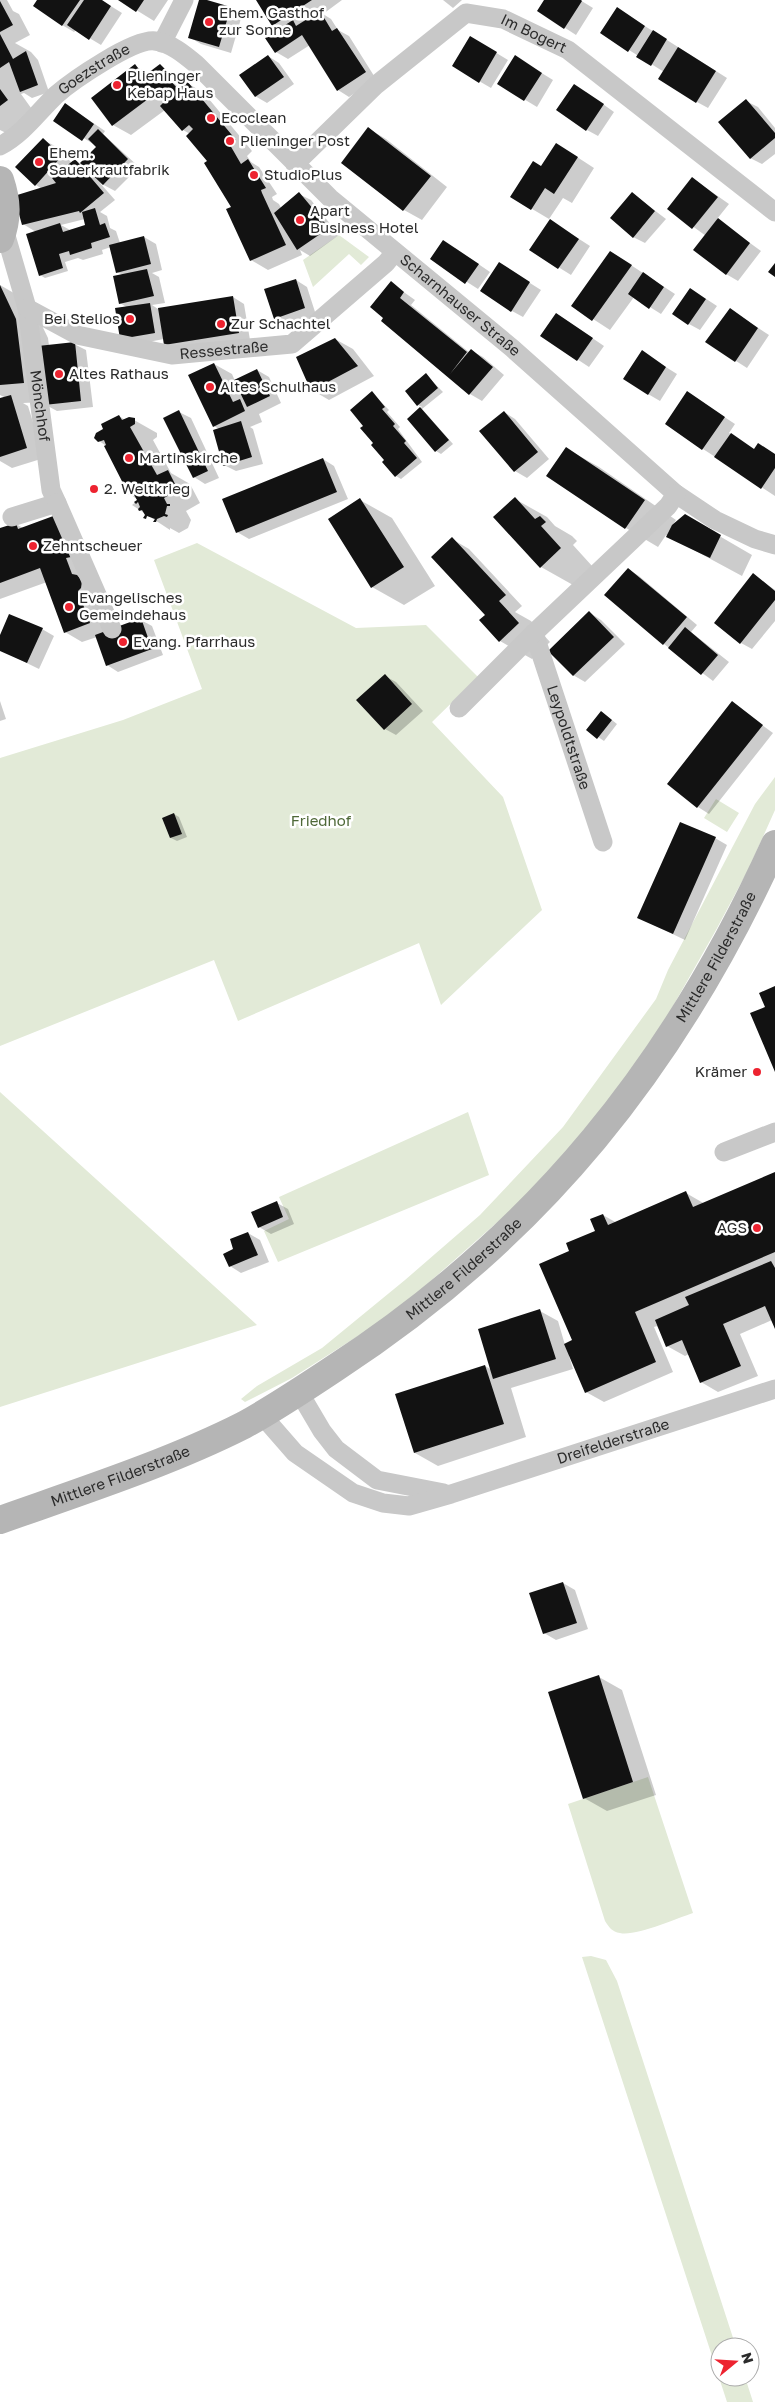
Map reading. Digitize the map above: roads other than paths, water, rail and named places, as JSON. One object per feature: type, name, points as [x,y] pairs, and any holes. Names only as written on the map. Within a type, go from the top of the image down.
[{"type":"main road","points":[[0,180],[7,206],[2,234]]},
{"type":"main road","name":"Mittlere Filderstraße","points":[[0,1520],[172,1456],[231,1431],[262,1414],[378,1340],[416,1312],[499,1241],[559,1181],[614,1116],[658,1056],[720,954],[757,884],[775,844]]},
{"type":"street","points":[[162,43],[184,0]]},
{"type":"street","name":"Im Bogert","points":[[295,164],[376,85],[466,12],[503,19],[568,50],[775,212]]},
{"type":"street","name":"Goezstraße","points":[[0,146],[20,133],[56,95],[97,66],[141,42],[154,40],[162,43]]},
{"type":"street","name":"Scharnhauser Straße","points":[[162,43],[176,49],[197,65],[330,198],[512,348],[676,494],[716,520],[755,539],[775,545]]},
{"type":"street","points":[[2,234],[27,308]]},
{"type":"street","name":"Ressestraße","points":[[27,308],[76,335],[172,355],[292,344],[386,263],[395,252]]},
{"type":"street","points":[[0,263],[17,275]]},
{"type":"street","name":"Mönchhof","points":[[27,308],[51,490],[112,629]]},
{"type":"street","points":[[459,708],[534,633],[668,506],[676,494]]},
{"type":"street","points":[[12,516],[57,503]]},
{"type":"street","name":"Leypoldtstraße","points":[[534,633],[603,842]]},
{"type":"street","points":[[724,1152],[775,1132]]},
{"type":"street","name":"Dreifelderstraße","points":[[262,1414],[296,1453],[353,1493],[383,1503],[409,1506],[775,1389]]},
{"type":"street","name":"Dreifelderstraße","points":[[299,1392],[322,1431],[336,1449],[377,1480],[451,1494]]},
{"type":"place","name":"Ehem. Gasthof zur Sonne","points":[[209,22]]},
{"type":"place","name":"Plieninger Kebap Haus","points":[[117,85]]},
{"type":"place","name":"Ecoclean","points":[[211,118]]},
{"type":"place","name":"Plieninger Post","points":[[230,141]]},
{"type":"place","name":"Ehem. Sauerkrautfabrik","points":[[39,162]]},
{"type":"place","name":"StudioPlus","points":[[254,175]]},
{"type":"place","name":"Apart Business Hotel","points":[[300,220]]},
{"type":"place","name":"Bei Stelios","points":[[130,319]]},
{"type":"place","name":"Zur Schachtel","points":[[221,324]]},
{"type":"place","name":"Altes Rathaus","points":[[59,374]]},
{"type":"place","name":"Altes Schulhaus","points":[[210,387]]},
{"type":"place","name":"Martinskirche","points":[[129,458]]},
{"type":"place","name":"2. Weltkrieg","points":[[94,489]]},
{"type":"place","name":"Zehntscheuer","points":[[33,546]]},
{"type":"place","name":"Evangelisches Gemeindehaus","points":[[69,607]]},
{"type":"place","name":"Evang. Pfarrhaus","points":[[123,642]]},
{"type":"place","name":"Krämer","points":[[757,1072]]},
{"type":"place","name":"AGS","points":[[757,1228]]},
{"type":"park label","name":"Friedhof","points":[[321,821]]}]
